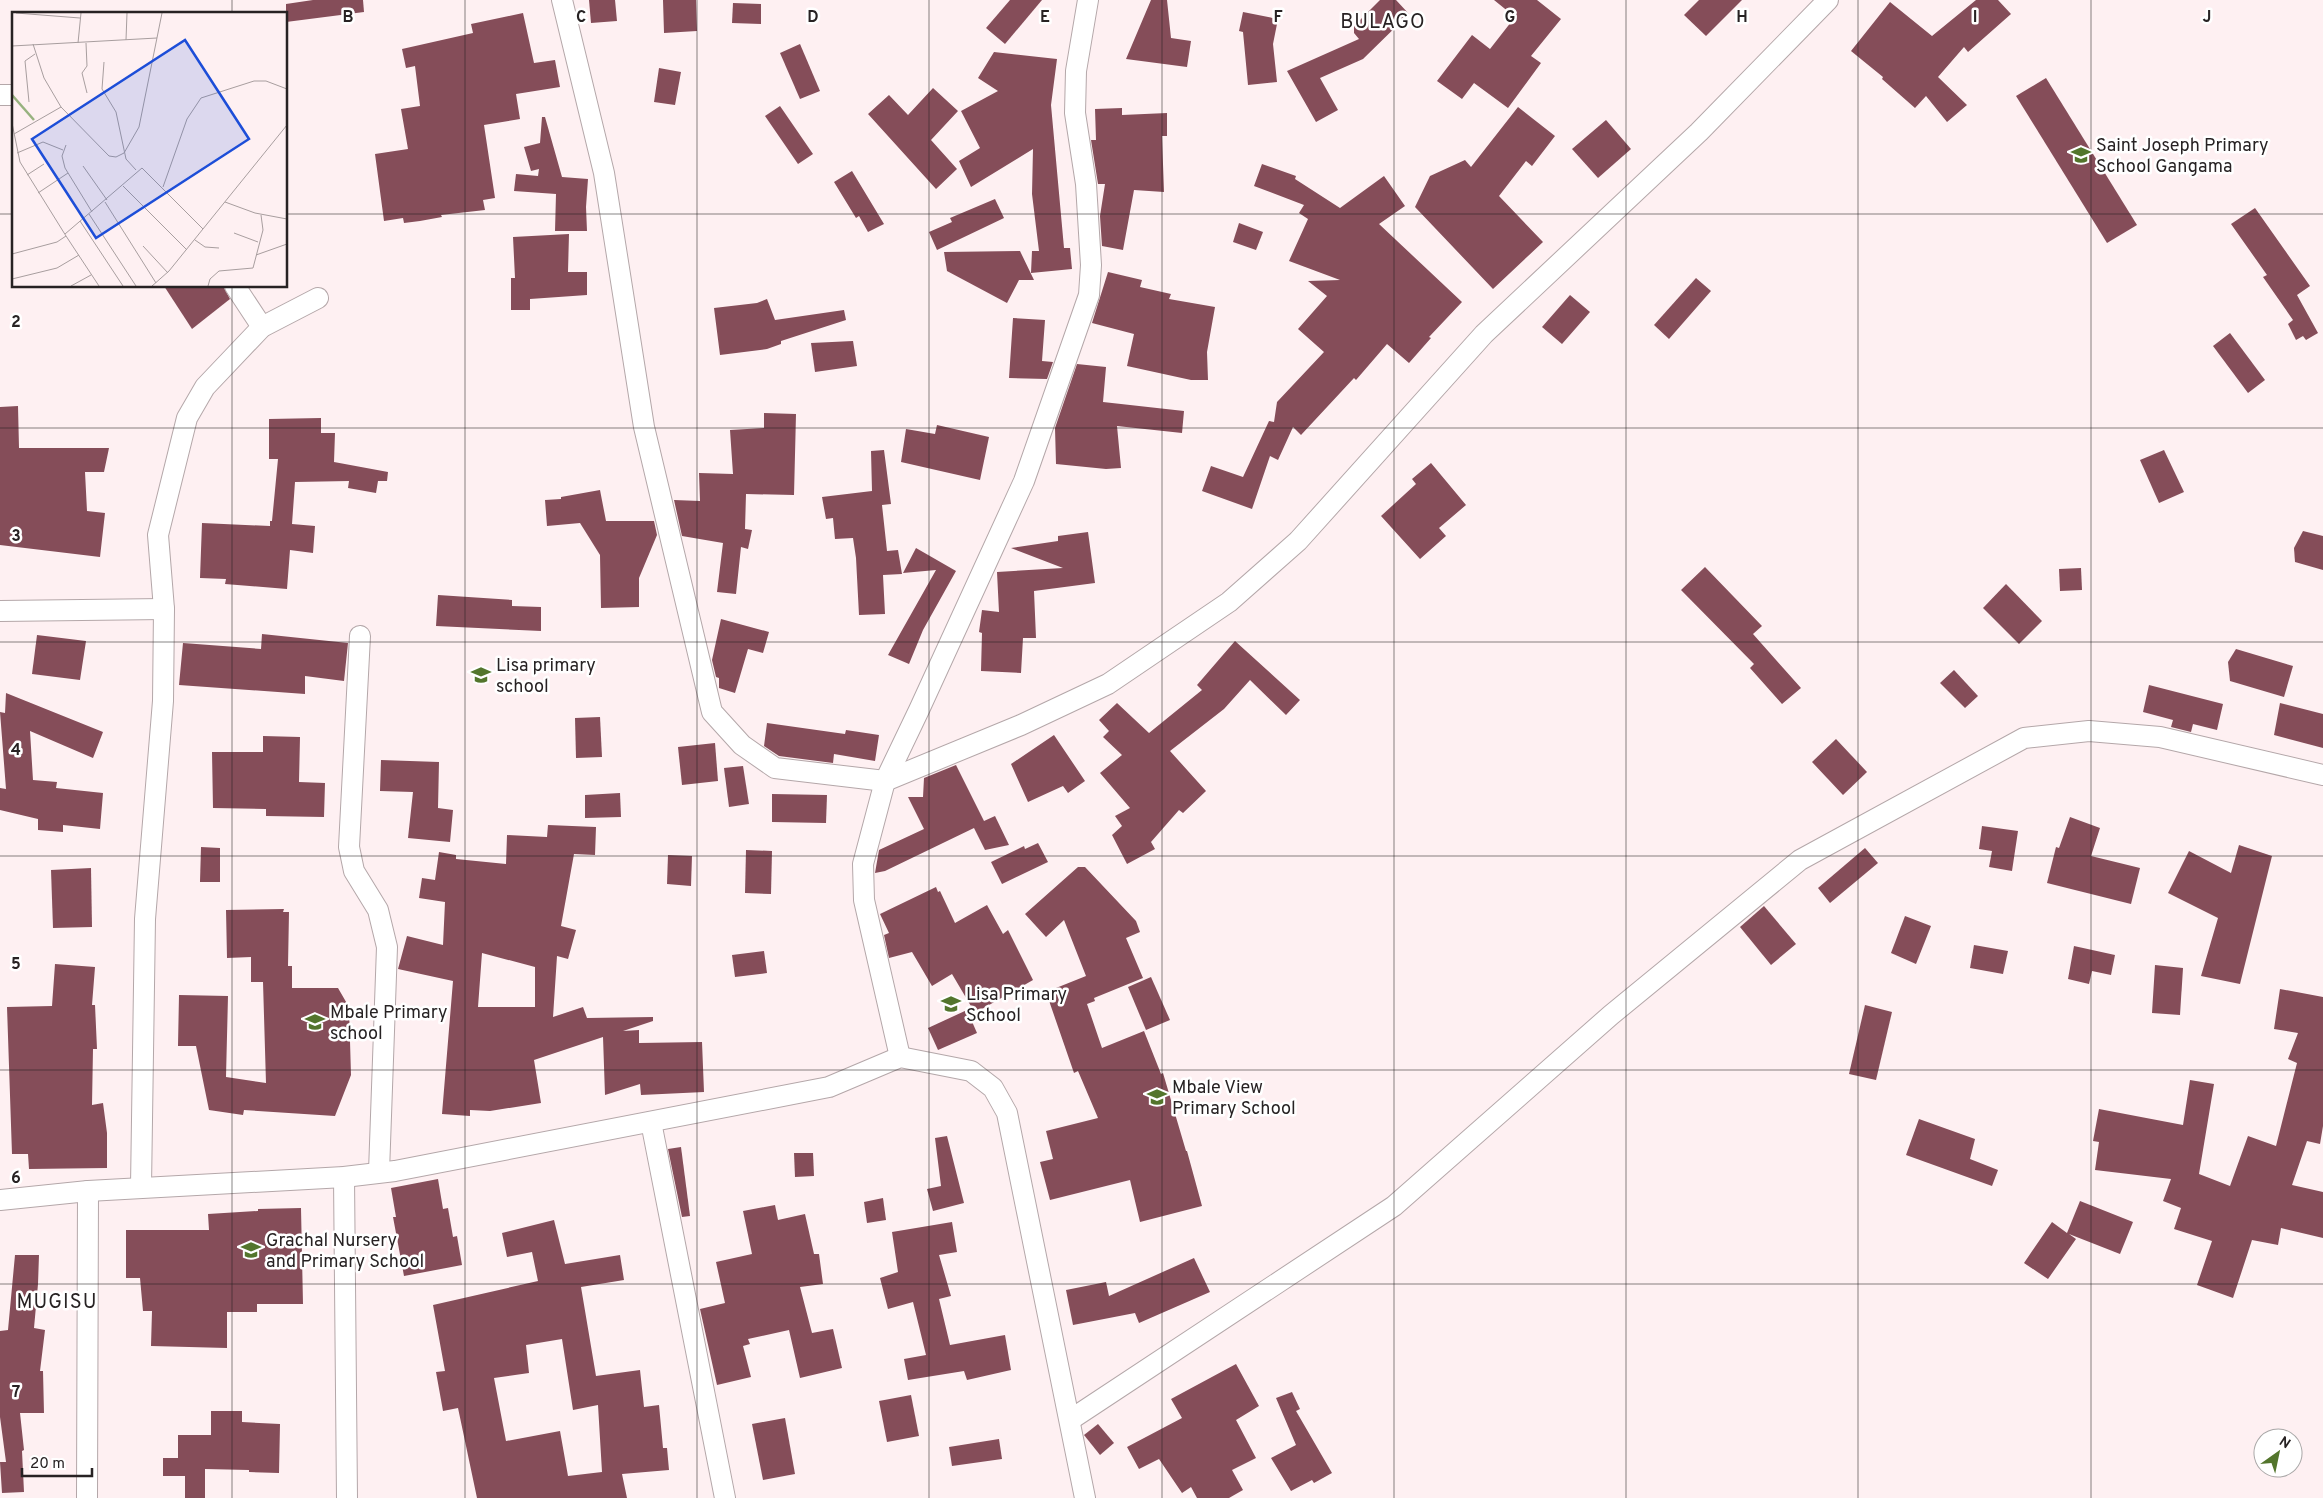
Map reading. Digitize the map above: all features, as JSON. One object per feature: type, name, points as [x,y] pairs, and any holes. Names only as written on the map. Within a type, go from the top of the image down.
[{"type":"street","points":[[562,0],[604,173],[644,427],[712,712],[742,746],[775,768],[884,780],[1021,724],[1108,684],[1229,602],[1298,541],[1484,334],[1700,132],[1828,0]]},
{"type":"street","points":[[900,1057],[864,900],[863,864],[884,780],[919,710],[1024,481],[1089,295],[1092,265],[1086,184],[1075,113],[1076,71],[1088,0]]},
{"type":"street","points":[[236,288],[262,327]]},
{"type":"street","points":[[140,1187],[145,919],[163,701],[164,609],[158,535],[187,418],[205,386],[262,327],[318,298]]},
{"type":"street","points":[[0,611],[164,609]]},
{"type":"street","points":[[360,636],[349,847],[354,871],[378,910],[387,947],[379,1172]]},
{"type":"street","points":[[1070,1420],[1394,1206],[1610,1015],[1800,860],[2024,738],[2089,731],[2160,737],[2323,775]]},
{"type":"street","points":[[0,1200],[140,1187],[344,1177],[395,1171],[829,1087],[900,1057],[971,1070],[993,1088],[1006,1112],[1085,1498]]},
{"type":"street","points":[[651,1122],[725,1498]]},
{"type":"street","points":[[344,1177],[348,1498]]},
{"type":"street","points":[[87,1498],[88,1191]]},
{"type":"building","points":[[313,0],[363,0],[364,12],[288,22],[286,4]]},
{"type":"building","points":[[589,0],[615,0],[617,21],[591,23]]},
{"type":"building","points":[[663,0],[696,0],[697,31],[664,33]]},
{"type":"building","points":[[1010,0],[1042,0],[1005,44],[986,28]]},
{"type":"building","points":[[1151,0],[1167,0],[1171,38],[1191,41],[1187,67],[1126,59]]},
{"type":"building","points":[[1380,0],[1396,0],[1409,14],[1363,59],[1320,78],[1338,110],[1316,122],[1287,71],[1359,39],[1354,33],[1354,26]]},
{"type":"building","points":[[1494,0],[1537,0],[1561,19],[1531,56],[1541,63],[1508,108],[1474,83],[1462,99],[1437,81],[1472,35],[1490,49],[1515,17]]},
{"type":"building","points":[[1699,0],[1742,0],[1706,36],[1684,15]]},
{"type":"building","points":[[1976,0],[1998,0],[2011,14],[1968,52],[1964,47],[1938,77],[1967,105],[1947,122],[1926,96],[1915,108],[1882,79],[1883,77],[1851,51],[1890,2],[1932,36]]},
{"type":"building","points":[[733,3],[761,4],[761,24],[732,23]]},
{"type":"building","points":[[1243,12],[1278,19],[1273,44],[1277,82],[1248,85],[1243,32],[1239,31]]},
{"type":"building","points":[[523,13],[534,63],[555,60],[560,87],[516,94],[520,119],[484,125],[495,198],[483,200],[485,210],[441,215],[442,217],[404,223],[403,218],[384,221],[375,154],[408,149],[401,109],[420,106],[415,66],[406,68],[402,49],[473,33],[471,24]]},
{"type":"building","points":[[800,44],[820,91],[800,99],[780,53]]},
{"type":"building","points":[[994,52],[1057,59],[1051,105],[1064,248],[1070,248],[1072,269],[1031,273],[1032,251],[1039,251],[1032,194],[1033,149],[971,187],[959,161],[980,148],[961,111],[998,91],[978,78]]},
{"type":"building","points":[[659,68],[681,72],[675,105],[654,102]]},
{"type":"building","points":[[2046,78],[2137,225],[2107,243],[2016,96]]},
{"type":"building","points":[[933,88],[958,111],[931,140],[957,169],[936,189],[868,114],[889,95],[908,115]]},
{"type":"building","points":[[780,106],[813,154],[798,164],[765,116]]},
{"type":"building","points":[[1518,107],[1555,136],[1532,166],[1526,161],[1499,196],[1543,242],[1493,289],[1415,207],[1430,176],[1465,160],[1471,167]]},
{"type":"building","points":[[1122,108],[1122,115],[1167,113],[1167,136],[1162,136],[1164,192],[1134,190],[1123,250],[1102,246],[1100,216],[1105,184],[1098,184],[1091,140],[1096,140],[1095,109]]},
{"type":"building","points":[[542,117],[545,117],[562,177],[588,179],[587,231],[555,231],[556,194],[514,191],[516,174],[538,176],[539,169],[531,171],[524,147],[540,143]]},
{"type":"building","points":[[1606,120],[1631,149],[1598,178],[1572,149]]},
{"type":"building","points":[[1262,164],[1296,176],[1295,179],[1340,208],[1384,176],[1405,206],[1379,224],[1462,302],[1429,337],[1431,338],[1409,363],[1387,344],[1356,380],[1354,378],[1301,435],[1293,427],[1278,460],[1270,456],[1252,509],[1202,491],[1211,466],[1243,477],[1269,421],[1274,422],[1277,402],[1324,352],[1298,329],[1327,296],[1308,281],[1340,280],[1289,261],[1308,219],[1299,213],[1304,205],[1254,186]]},
{"type":"building","points":[[852,171],[884,224],[868,232],[859,216],[856,218],[834,182]]},
{"type":"building","points":[[995,199],[1004,218],[937,250],[929,232],[952,222],[950,218]]},
{"type":"building","points":[[2255,208],[2310,286],[2297,295],[2318,333],[2306,340],[2303,336],[2296,340],[2288,324],[2293,320],[2263,277],[2267,275],[2231,224]]},
{"type":"building","points":[[1239,223],[1263,232],[1256,250],[1233,242]]},
{"type":"building","points":[[569,234],[568,272],[587,272],[587,295],[530,299],[530,310],[511,310],[511,278],[515,278],[513,237]]},
{"type":"building","points":[[1020,251],[1034,280],[1019,280],[1007,303],[947,271],[944,252]]},
{"type":"building","points":[[1108,272],[1142,280],[1140,287],[1171,294],[1169,299],[1215,307],[1207,352],[1208,380],[1191,380],[1127,366],[1134,334],[1092,323]]},
{"type":"building","points":[[1696,278],[1711,291],[1669,339],[1654,325]]},
{"type":"building","points":[[165,288],[224,288],[230,299],[192,329]]},
{"type":"building","points":[[1570,295],[1590,312],[1562,344],[1542,327]]},
{"type":"building","points":[[767,299],[775,320],[844,310],[846,320],[781,341],[781,344],[767,349],[720,355],[714,308],[757,303]]},
{"type":"building","points":[[1013,318],[1045,320],[1042,361],[1053,362],[1047,379],[1009,378]]},
{"type":"building","points":[[2230,333],[2265,380],[2248,393],[2213,346]]},
{"type":"building","points":[[853,341],[857,366],[815,372],[811,343]]},
{"type":"building","points":[[1077,364],[1106,367],[1103,402],[1184,411],[1182,433],[1117,426],[1121,468],[1106,469],[1056,464],[1055,428]]},
{"type":"building","points":[[18,406],[19,448],[109,448],[104,472],[85,472],[87,511],[105,513],[100,557],[0,545],[0,407]]},
{"type":"building","points":[[764,413],[796,414],[794,495],[746,494],[745,529],[752,530],[748,549],[741,547],[736,594],[717,592],[723,543],[682,536],[674,500],[700,501],[699,473],[733,474],[730,430],[764,428]]},
{"type":"building","points":[[321,418],[321,433],[335,433],[334,462],[388,472],[387,481],[378,481],[376,493],[348,488],[349,481],[295,482],[292,524],[315,526],[313,553],[290,550],[287,589],[225,584],[226,579],[200,578],[202,523],[270,526],[278,459],[269,459],[269,419]]},
{"type":"building","points":[[937,425],[989,437],[980,480],[901,462],[906,429],[935,434]]},
{"type":"building","points":[[884,450],[891,504],[882,505],[887,551],[898,550],[902,574],[883,575],[885,614],[859,615],[853,538],[835,539],[833,518],[826,519],[822,497],[872,491],[871,451]]},
{"type":"building","points":[[2164,450],[2184,492],[2159,503],[2140,460]]},
{"type":"building","points":[[1431,463],[1466,505],[1439,528],[1446,536],[1420,559],[1381,516],[1416,484],[1412,479]]},
{"type":"building","points":[[600,490],[606,521],[654,521],[657,535],[639,578],[639,607],[601,608],[600,555],[580,523],[547,526],[545,500],[561,499],[561,497]]},
{"type":"building","points":[[2303,531],[2323,536],[2323,570],[2295,562],[2294,548]]},
{"type":"building","points":[[1088,532],[1095,583],[1034,591],[1036,638],[1023,638],[1021,673],[981,671],[982,633],[979,632],[982,610],[999,612],[997,572],[1063,568],[1011,548],[1058,541],[1058,536]]},
{"type":"building","points":[[916,548],[956,571],[923,630],[909,664],[888,655],[936,570],[903,573]]},
{"type":"building","points":[[1705,567],[1762,626],[1753,634],[1801,688],[1782,704],[1750,668],[1754,664],[1681,590]]},
{"type":"building","points":[[2081,568],[2082,590],[2060,591],[2059,569]]},
{"type":"building","points":[[2006,584],[2042,621],[2019,644],[1983,608]]},
{"type":"building","points":[[438,595],[512,600],[512,606],[541,607],[541,631],[436,626]]},
{"type":"building","points":[[721,619],[769,632],[763,653],[748,649],[735,693],[719,688],[719,678],[716,677],[712,660]]},
{"type":"building","points":[[262,634],[348,643],[344,681],[305,676],[305,694],[179,685],[183,643],[261,649]]},
{"type":"building","points":[[37,635],[86,641],[80,680],[32,674]]},
{"type":"building","points":[[1235,641],[1300,700],[1286,715],[1250,680],[1224,709],[1170,751],[1206,791],[1183,813],[1179,810],[1151,842],[1155,849],[1127,864],[1112,835],[1122,826],[1115,816],[1130,808],[1100,773],[1122,755],[1103,737],[1109,731],[1099,720],[1117,703],[1149,733],[1202,690],[1197,685]]},
{"type":"building","points":[[2236,649],[2293,666],[2284,697],[2230,681],[2228,662]]},
{"type":"building","points":[[1954,670],[1978,696],[1965,708],[1940,683]]},
{"type":"building","points":[[2149,685],[2223,704],[2217,730],[2193,724],[2191,732],[2171,727],[2173,720],[2143,712]]},
{"type":"building","points":[[6,693],[103,732],[93,758],[30,731],[33,780],[57,782],[56,788],[103,793],[100,829],[63,825],[63,832],[38,830],[38,819],[0,810],[0,788],[6,789],[0,712],[5,713]]},
{"type":"building","points":[[2280,703],[2323,714],[2323,748],[2274,735]]},
{"type":"building","points":[[600,717],[602,757],[576,758],[575,718]]},
{"type":"building","points":[[767,723],[845,734],[846,730],[879,735],[875,761],[834,754],[833,763],[779,756],[764,746]]},
{"type":"building","points":[[1054,735],[1085,781],[1068,793],[1063,786],[1028,802],[1011,764]]},
{"type":"building","points":[[263,736],[300,737],[299,782],[325,783],[324,817],[266,816],[266,809],[213,808],[212,752],[263,752]]},
{"type":"building","points":[[1836,739],[1867,772],[1843,795],[1812,762]]},
{"type":"building","points":[[715,743],[718,781],[682,785],[678,747]]},
{"type":"building","points":[[381,760],[439,762],[438,808],[453,810],[450,842],[408,838],[413,792],[380,791]]},
{"type":"building","points":[[956,765],[984,821],[995,816],[1009,845],[985,850],[974,828],[885,871],[875,873],[879,850],[924,829],[908,797],[923,797],[924,778]]},
{"type":"building","points":[[743,766],[749,804],[729,807],[724,768]]},
{"type":"building","points":[[620,793],[621,817],[585,818],[585,795]]},
{"type":"building","points":[[772,794],[827,795],[826,823],[772,822]]},
{"type":"building","points":[[2070,817],[2100,828],[2091,856],[2140,868],[2131,904],[2047,883],[2056,847],[2059,848]]},
{"type":"building","points":[[548,825],[596,827],[595,855],[574,854],[561,926],[576,930],[568,959],[557,956],[553,1017],[583,1007],[587,1018],[653,1017],[653,1021],[623,1031],[639,1030],[639,1043],[702,1042],[704,1092],[641,1095],[640,1084],[605,1095],[603,1037],[534,1060],[541,1103],[490,1111],[470,1110],[470,1116],[442,1114],[453,981],[398,969],[407,936],[443,945],[445,902],[419,898],[422,878],[435,880],[439,852],[456,855],[456,859],[506,864],[507,835],[547,837]],"holes":[[[482,953],[535,967],[535,1007],[478,1007]]]},
{"type":"building","points":[[1982,826],[2018,831],[2012,871],[1989,867],[1992,851],[1979,849]]},
{"type":"building","points":[[1038,843],[1048,862],[1002,884],[991,862],[1024,846],[1025,849]]},
{"type":"building","points":[[2239,845],[2272,856],[2240,984],[2201,976],[2218,918],[2168,893],[2189,851],[2231,873]]},
{"type":"building","points":[[201,847],[220,848],[220,882],[200,882]]},
{"type":"building","points":[[1865,848],[1878,863],[1830,903],[1818,888]]},
{"type":"building","points":[[746,850],[772,851],[771,894],[745,893]]},
{"type":"building","points":[[668,855],[692,856],[691,886],[667,884]]},
{"type":"building","points":[[1078,867],[1085,867],[1136,921],[1140,932],[1126,938],[1143,978],[1094,998],[1095,1001],[1087,1004],[1102,1048],[1144,1031],[1161,1074],[1163,1073],[1202,1206],[1140,1222],[1130,1180],[1050,1200],[1040,1162],[1053,1159],[1046,1131],[1098,1118],[1078,1071],[1074,1073],[1046,992],[1086,976],[1064,920],[1046,937],[1025,914]]},
{"type":"building","points":[[91,868],[92,927],[53,928],[51,870]]},
{"type":"building","points":[[936,887],[938,892],[940,891],[955,923],[987,905],[1003,934],[1008,930],[1033,980],[975,1013],[952,974],[932,986],[912,952],[889,958],[884,935],[889,933],[880,914]]},
{"type":"building","points":[[1764,906],[1796,944],[1771,965],[1740,927]]},
{"type":"building","points":[[284,909],[283,912],[289,912],[288,966],[292,966],[292,988],[338,988],[349,1007],[351,1075],[335,1116],[244,1110],[243,1115],[209,1110],[196,1046],[178,1046],[179,995],[228,996],[226,1077],[266,1083],[263,982],[251,982],[251,957],[227,958],[226,910]]},
{"type":"building","points":[[1905,916],[1931,926],[1916,964],[1891,953]]},
{"type":"building","points":[[1974,945],[2008,951],[2003,974],[1970,968]]},
{"type":"building","points":[[2074,946],[2115,955],[2111,975],[2092,971],[2089,984],[2068,979]]},
{"type":"building","points":[[764,951],[767,973],[735,977],[732,955]]},
{"type":"building","points":[[55,964],[95,967],[92,1005],[95,1005],[97,1049],[93,1049],[92,1105],[103,1103],[107,1133],[107,1168],[29,1169],[28,1154],[12,1154],[7,1007],[52,1006]]},
{"type":"building","points":[[2155,965],[2183,968],[2180,1015],[2152,1013]]},
{"type":"building","points":[[1151,977],[1170,1020],[1146,1030],[1128,987]]},
{"type":"building","points":[[2280,989],[2323,997],[2323,1126],[2320,1144],[2307,1141],[2292,1185],[2323,1192],[2323,1238],[2281,1228],[2278,1245],[2252,1240],[2233,1298],[2197,1285],[2212,1241],[2174,1229],[2181,1208],[2163,1201],[2171,1179],[2095,1170],[2099,1142],[2093,1141],[2099,1109],[2183,1125],[2190,1080],[2214,1084],[2199,1174],[2230,1186],[2248,1136],[2276,1146],[2297,1063],[2288,1059],[2298,1033],[2274,1029]]},
{"type":"building","points":[[1865,1005],[1892,1012],[1876,1080],[1849,1074]]},
{"type":"building","points":[[967,1010],[977,1033],[938,1050],[928,1028]]},
{"type":"building","points":[[1919,1119],[1975,1139],[1970,1159],[1998,1170],[1992,1186],[1906,1155]]},
{"type":"building","points":[[947,1136],[964,1203],[933,1211],[927,1189],[941,1186],[935,1138]]},
{"type":"building","points":[[681,1147],[690,1216],[682,1217],[668,1149]]},
{"type":"building","points":[[794,1153],[813,1153],[814,1176],[795,1177]]},
{"type":"building","points":[[438,1179],[443,1209],[448,1208],[453,1237],[457,1236],[462,1265],[404,1276],[393,1217],[396,1217],[391,1188]]},
{"type":"building","points":[[883,1198],[886,1220],[867,1223],[864,1202]]},
{"type":"building","points":[[2080,1201],[2133,1222],[2120,1254],[2069,1234],[2076,1239],[2048,1279],[2024,1263],[2052,1222],[2067,1233]]},
{"type":"building","points":[[775,1205],[778,1220],[805,1214],[814,1254],[819,1254],[823,1284],[800,1287],[812,1333],[833,1329],[842,1368],[800,1378],[789,1330],[748,1339],[750,1344],[743,1346],[751,1377],[717,1385],[700,1309],[725,1303],[716,1262],[752,1254],[743,1211]]},
{"type":"building","points":[[301,1208],[303,1304],[257,1304],[257,1312],[227,1312],[227,1348],[151,1346],[152,1311],[143,1311],[140,1278],[126,1278],[126,1230],[209,1230],[208,1214],[258,1211],[258,1209]]},
{"type":"building","points":[[554,1220],[565,1264],[620,1255],[624,1280],[581,1287],[596,1376],[640,1370],[644,1407],[659,1405],[663,1448],[667,1448],[669,1470],[622,1474],[627,1498],[477,1498],[458,1408],[443,1411],[436,1372],[445,1371],[433,1305],[538,1281],[532,1252],[507,1257],[502,1233]],"holes":[[[562,1339],[573,1410],[598,1405],[602,1472],[568,1476],[560,1431],[506,1441],[494,1378],[529,1373],[526,1345]]]},
{"type":"building","points":[[952,1222],[957,1252],[939,1255],[951,1296],[939,1299],[950,1345],[1005,1335],[1011,1370],[967,1380],[964,1371],[908,1380],[904,1359],[926,1355],[913,1302],[888,1309],[880,1278],[898,1272],[892,1232]]},
{"type":"building","points":[[15,1255],[39,1255],[34,1328],[45,1330],[40,1371],[43,1371],[44,1413],[20,1413],[24,1450],[22,1451],[24,1492],[2,1493],[0,1462],[6,1462],[0,1417],[0,1331],[8,1330]]},
{"type":"building","points":[[1194,1258],[1210,1292],[1139,1323],[1135,1313],[1073,1325],[1066,1290],[1106,1282],[1109,1296]]},
{"type":"building","points":[[1236,1364],[1259,1406],[1236,1420],[1256,1458],[1232,1470],[1243,1490],[1229,1498],[1197,1498],[1191,1487],[1182,1493],[1159,1459],[1139,1469],[1127,1447],[1182,1418],[1171,1399]]},
{"type":"building","points":[[1292,1392],[1300,1409],[1296,1411],[1332,1473],[1314,1483],[1312,1480],[1291,1491],[1271,1458],[1296,1445],[1276,1398]]},
{"type":"building","points":[[911,1395],[919,1436],[887,1442],[879,1401]]},
{"type":"building","points":[[211,1411],[242,1411],[242,1422],[280,1424],[279,1473],[205,1469],[205,1498],[185,1498],[185,1476],[163,1476],[163,1458],[178,1458],[178,1435],[211,1435]]},
{"type":"building","points":[[785,1418],[795,1474],[763,1480],[752,1424]]},
{"type":"building","points":[[1098,1424],[1114,1443],[1100,1455],[1084,1435]]},
{"type":"building","points":[[999,1439],[1002,1459],[952,1466],[949,1447]]},
{"type":"place","name":"Saint Joseph Primary School Gangama","points":[[2081,155]]},
{"type":"place","name":"Lisa primary school","points":[[481,675]]},
{"type":"place","name":"Lisa Primary School","points":[[951,1004]]},
{"type":"place","name":"Mbale Primary school","points":[[315,1022]]},
{"type":"place","name":"Mbale View Primary School","points":[[1157,1097]]},
{"type":"place","name":"Grachal Nursery and Primary School","points":[[251,1250]]},
{"type":"district","name":"BULAGO","points":[[1383,21]]},
{"type":"district","name":"MUGISU","points":[[57,1301]]}]
